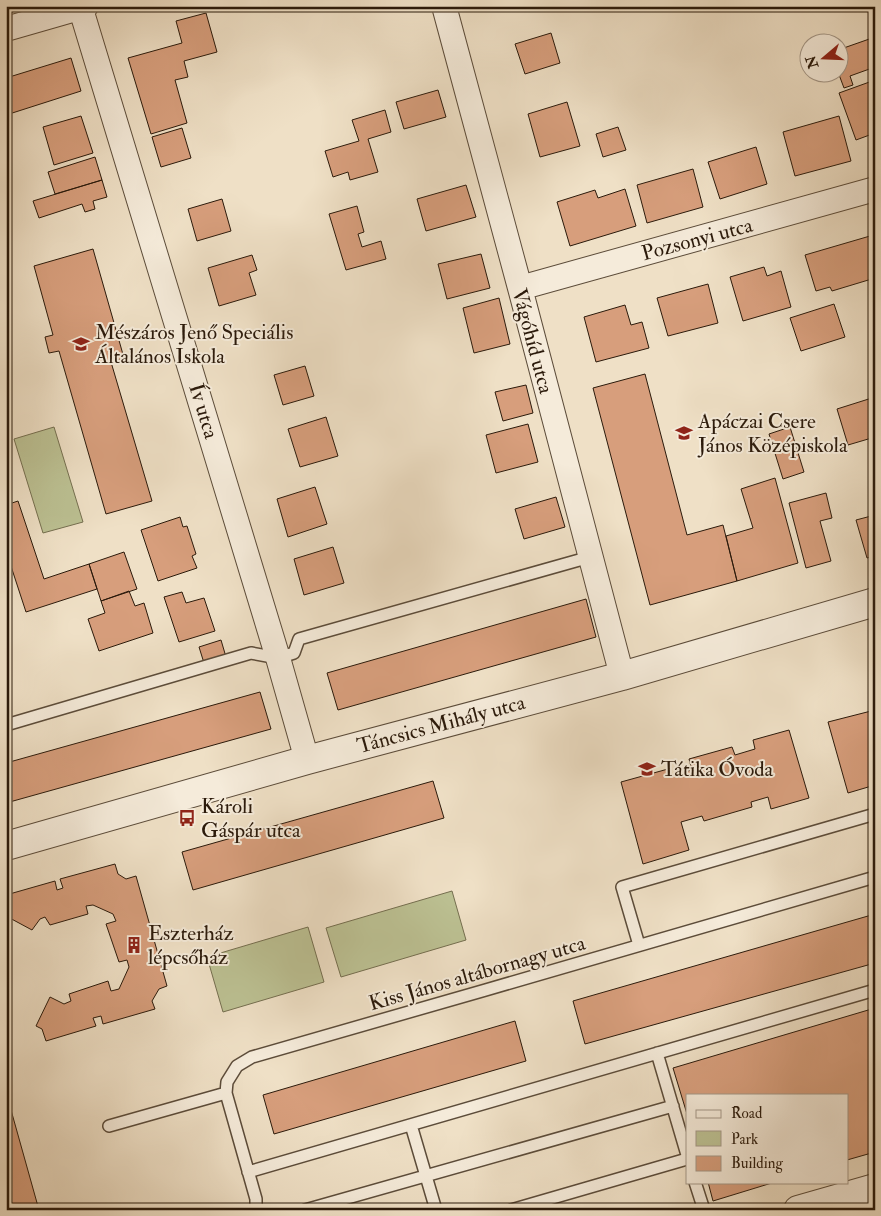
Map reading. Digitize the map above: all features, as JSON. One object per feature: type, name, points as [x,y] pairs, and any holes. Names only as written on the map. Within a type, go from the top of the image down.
[{"type":"street","name":"Vágóhíd utca","points":[[444,6],[622,676]]},
{"type":"street","points":[[6,29],[82,7]]},
{"type":"street","name":"Ív utca","points":[[82,7],[307,760]]},
{"type":"street","name":"Pozsonyi utca","points":[[520,288],[875,189]]},
{"type":"street","name":"Táncsics Mihály utca","points":[[6,846],[307,760],[622,676],[875,602]]},
{"type":"street","points":[[798,1210],[875,1188]]},
{"type":"lane","points":[[6,724],[251,653],[278,658],[294,653],[299,639],[590,557]]},
{"type":"lane","points":[[639,945],[622,887],[875,814]]},
{"type":"lane","name":"Kiss János altábornagy utca","points":[[226,1093],[227,1082],[237,1066],[252,1057],[875,878]]},
{"type":"lane","points":[[248,1172],[875,990]]},
{"type":"lane","points":[[657,1053],[686,1152]]},
{"type":"lane","points":[[110,1126],[226,1093],[256,1199],[256,1210]]},
{"type":"lane","points":[[305,1210],[673,1106]]},
{"type":"lane","points":[[411,1125],[436,1210]]},
{"type":"lane","points":[[511,1210],[686,1159]]},
{"type":"lane","points":[[696,1184],[704,1210]]},
{"type":"green space","points":[[54,427],[83,522],[43,533],[14,439]]},
{"type":"green space","points":[[452,891],[466,940],[341,977],[326,928]]},
{"type":"green space","points":[[308,927],[324,982],[223,1012],[207,957]]},
{"type":"building","points":[[206,13],[217,52],[184,61],[188,77],[175,80],[187,123],[151,134],[128,58],[182,43],[176,21]]},
{"type":"building","points":[[551,33],[560,63],[525,74],[515,44]]},
{"type":"building","points":[[875,37],[875,67],[850,76],[853,85],[844,88],[842,82],[848,82],[848,46]]},
{"type":"building","points":[[71,58],[81,91],[6,115],[6,78]]},
{"type":"building","points":[[875,80],[875,133],[856,140],[839,93]]},
{"type":"building","points":[[438,90],[446,117],[404,129],[396,102]]},
{"type":"building","points":[[567,102],[580,146],[540,157],[528,114]]},
{"type":"building","points":[[385,110],[391,132],[368,139],[378,172],[350,180],[348,172],[333,177],[325,151],[359,141],[352,120]]},
{"type":"building","points":[[81,116],[93,153],[54,165],[43,127]]},
{"type":"building","points":[[839,116],[851,161],[795,176],[783,132]]},
{"type":"building","points":[[618,127],[626,150],[603,157],[596,134]]},
{"type":"building","points":[[182,128],[191,158],[161,167],[152,137]]},
{"type":"building","points":[[756,147],[767,184],[720,199],[708,162]]},
{"type":"building","points":[[95,157],[102,180],[55,194],[48,172]]},
{"type":"building","points":[[693,169],[703,207],[647,223],[637,185]]},
{"type":"building","points":[[102,180],[107,197],[93,201],[95,209],[85,212],[82,204],[39,218],[33,201]]},
{"type":"building","points":[[466,185],[476,217],[426,231],[417,199]]},
{"type":"building","points":[[625,189],[636,226],[570,246],[557,202],[595,190],[598,198]]},
{"type":"building","points":[[222,199],[231,231],[197,241],[188,209]]},
{"type":"building","points":[[357,206],[364,232],[358,234],[362,247],[381,241],[386,259],[346,270],[329,214]]},
{"type":"building","points":[[870,236],[875,251],[875,278],[832,291],[830,287],[816,291],[805,255]]},
{"type":"building","points":[[93,249],[124,358],[111,362],[152,501],[106,514],[59,351],[49,353],[45,337],[53,335],[34,266]]},
{"type":"building","points":[[481,254],[490,288],[447,299],[438,264]]},
{"type":"building","points":[[252,255],[257,270],[249,273],[256,295],[219,306],[208,268]]},
{"type":"building","points":[[764,267],[767,276],[781,271],[791,307],[743,321],[730,277]]},
{"type":"building","points":[[708,284],[718,323],[668,336],[657,298]]},
{"type":"building","points":[[499,298],[510,344],[474,353],[463,308]]},
{"type":"building","points":[[834,304],[845,337],[801,351],[790,318]]},
{"type":"building","points":[[625,305],[631,325],[642,322],[649,348],[596,362],[584,317]]},
{"type":"building","points":[[305,366],[314,396],[283,405],[274,375]]},
{"type":"building","points":[[645,374],[687,535],[723,525],[737,581],[650,605],[593,388]]},
{"type":"building","points":[[526,385],[533,413],[503,421],[495,392]]},
{"type":"building","points":[[875,397],[875,437],[848,445],[837,409]]},
{"type":"building","points":[[326,417],[338,456],[300,467],[288,429]]},
{"type":"building","points":[[528,424],[538,462],[496,473],[486,435]]},
{"type":"building","points":[[790,427],[804,472],[783,479],[769,434]]},
{"type":"building","points":[[775,478],[798,563],[737,581],[726,536],[753,528],[741,489]]},
{"type":"building","points":[[315,487],[327,524],[288,537],[277,499]]},
{"type":"building","points":[[826,493],[832,518],[820,521],[831,561],[806,568],[789,503]]},
{"type":"building","points":[[556,497],[565,527],[524,539],[515,509]]},
{"type":"building","points":[[18,501],[44,579],[89,564],[97,589],[26,612],[6,551],[6,505]]},
{"type":"building","points":[[875,515],[875,556],[867,558],[856,520]]},
{"type":"building","points":[[180,517],[183,527],[187,526],[196,554],[192,556],[197,568],[158,581],[141,530]]},
{"type":"building","points":[[333,547],[344,583],[304,595],[294,559]]},
{"type":"building","points":[[124,552],[137,589],[101,601],[89,564]]},
{"type":"building","points":[[129,591],[135,606],[144,603],[153,633],[99,651],[88,619],[105,613],[101,601]]},
{"type":"building","points":[[182,592],[186,603],[204,598],[215,631],[179,642],[164,597]]},
{"type":"building","points":[[586,599],[596,637],[338,710],[327,673]]},
{"type":"building","points":[[221,640],[226,657],[204,663],[199,647]]},
{"type":"building","points":[[260,692],[271,729],[6,803],[6,763]]},
{"type":"building","points":[[875,710],[875,785],[848,793],[828,722]]},
{"type":"building","points":[[789,730],[809,798],[771,809],[768,797],[751,802],[752,807],[704,821],[702,816],[681,822],[689,850],[643,864],[621,782],[668,769],[671,775],[692,770],[689,759],[732,747],[735,755],[755,749],[753,740]]},
{"type":"building","points":[[433,781],[444,818],[193,890],[182,852]]},
{"type":"building","name":"Eszterház lépcsőház","points":[[115,864],[118,874],[126,879],[136,876],[167,986],[159,989],[152,1001],[155,1009],[103,1024],[101,1016],[93,1018],[96,1026],[46,1041],[42,1029],[36,1026],[50,997],[64,1004],[71,1001],[69,994],[108,981],[111,991],[119,989],[129,967],[127,960],[119,962],[106,924],[116,921],[113,914],[93,905],[86,906],[88,914],[50,925],[45,917],[40,919],[32,930],[6,916],[6,895],[55,881],[57,890],[63,888],[60,879]]},
{"type":"building","points":[[875,914],[875,963],[585,1044],[573,1001]]},
{"type":"building","points":[[875,1008],[875,1152],[848,1160],[848,1094],[686,1094],[686,1111],[673,1068]]},
{"type":"building","points":[[515,1021],[526,1061],[274,1134],[263,1095]]},
{"type":"building","points":[[11,1110],[39,1210],[6,1210],[6,1111]]},
{"type":"building","points":[[709,1184],[768,1184],[713,1201]]},
{"type":"place","name":"Mészáros Jenő Speciális Általános Iskola","points":[[81,344]]},
{"type":"place","name":"Apáczai Csere János Középiskola","points":[[684,433]]},
{"type":"place","name":"Tátika Óvoda","points":[[647,769]]},
{"type":"place","name":"Károli Gáspár utca","points":[[187,818]]},
{"type":"place","name":"Eszterház lépcsőház","points":[[134,945]]}]
